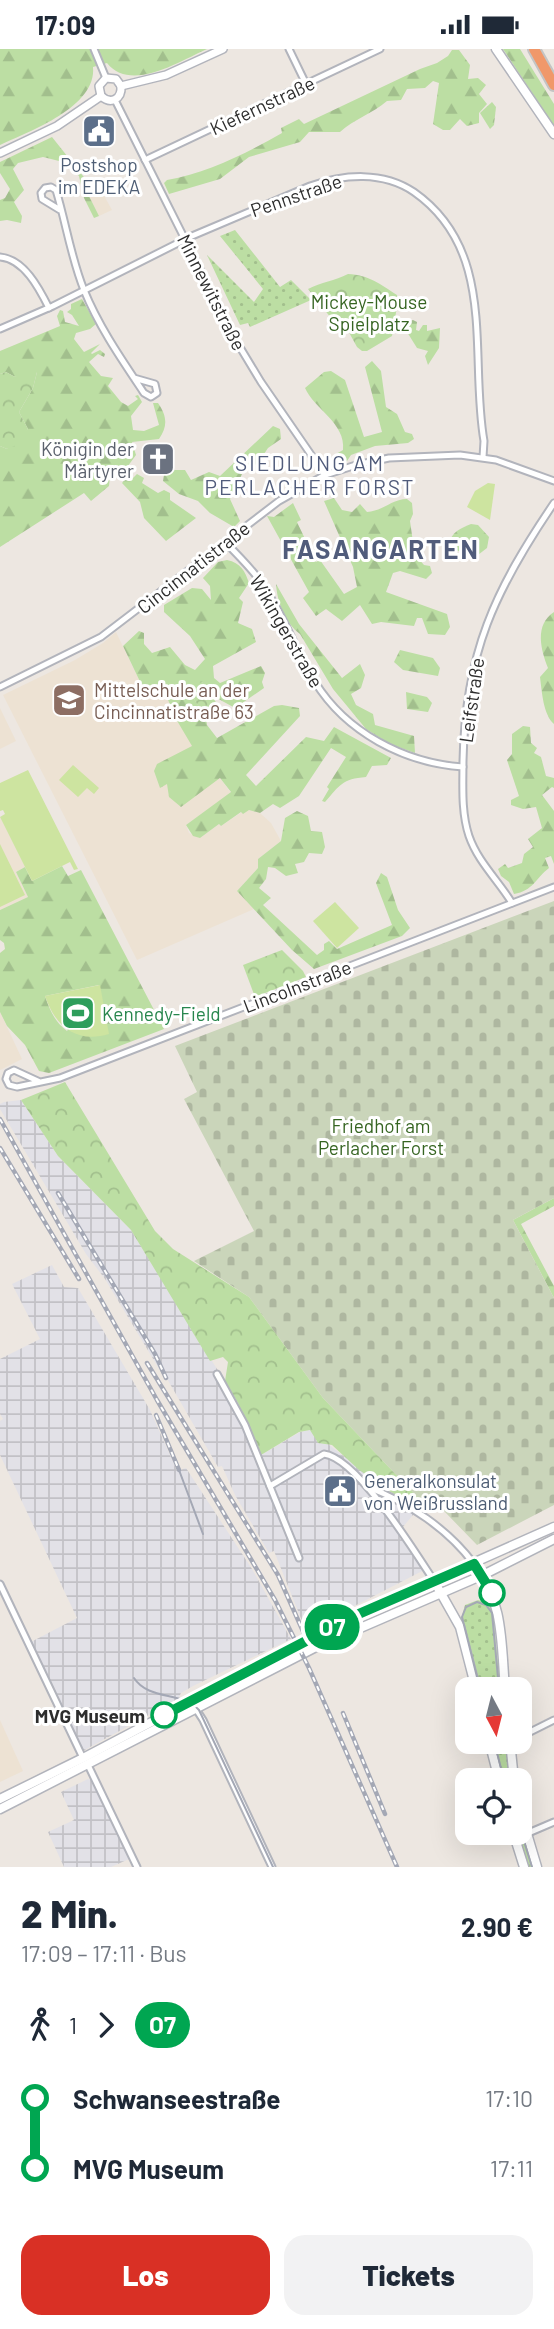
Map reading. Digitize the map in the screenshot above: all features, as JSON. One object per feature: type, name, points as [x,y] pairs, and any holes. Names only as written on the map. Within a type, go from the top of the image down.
[{"type":"highway","points":[[534,49],[554,85]]},
{"type":"main road","points":[[496,49],[554,134]]},
{"type":"main road","points":[[0,1809],[343,1622],[554,1527]]},
{"type":"main road","points":[[192,1705],[314,1648],[483,1575],[554,1539]]},
{"type":"main road","points":[[474,1564],[483,1575],[497,1607],[504,1677]]},
{"type":"main road","points":[[434,1581],[460,1627],[473,1677]]},
{"type":"main road","points":[[0,1799],[85,1762]]},
{"type":"main road","points":[[517,1845],[524,1867]]},
{"type":"main road","points":[[530,1845],[537,1867]]},
{"type":"street","points":[[94,49],[106,78]]},
{"type":"street","points":[[121,86],[166,75],[223,49]]},
{"type":"street","points":[[289,49],[306,84]]},
{"type":"street","name":"Kiefernstraße","points":[[145,160],[380,49]]},
{"type":"street","points":[[106,78],[116,79],[121,86],[121,94],[115,100],[107,100],[101,96],[99,86],[106,78]]},
{"type":"street","points":[[0,153],[57,126],[101,96]]},
{"type":"street","name":"Minnewitstraße","points":[[115,100],[249,362],[325,475]]},
{"type":"street","name":"Pennstraße","points":[[0,329],[49,308],[185,240],[330,179],[371,177],[393,182],[408,188],[430,204],[458,245],[471,277],[476,309],[483,457]]},
{"type":"street","points":[[60,211],[42,199],[41,193],[45,188],[56,190],[84,290],[109,340],[134,378],[146,396],[151,397],[157,393],[155,384],[134,378]]},
{"type":"street","points":[[0,257],[10,259],[22,268],[49,308]]},
{"type":"street","name":"Cincinnatistraße","points":[[0,687],[101,636],[290,493],[325,475],[389,458],[423,455],[483,457],[514,465],[554,481]]},
{"type":"street","name":"Leifstraße","points":[[512,903],[478,856],[468,834],[464,808],[464,725],[469,688],[490,613],[508,574],[554,503]]},
{"type":"street","name":"Wikingerstraße","points":[[226,542],[261,582],[316,682],[337,710],[383,745],[430,761],[463,767]]},
{"type":"street","name":"Lincolnstraße","points":[[40,1082],[17,1071],[11,1071],[6,1076],[7,1082],[12,1086],[40,1082],[60,1078],[554,887]]},
{"type":"street","points":[[217,1374],[240,1415],[299,1558]]},
{"type":"street","points":[[270,1486],[324,1454],[334,1457],[368,1487],[399,1527],[434,1581]]},
{"type":"street","points":[[368,1487],[418,1513],[450,1535],[474,1564]]},
{"type":"street","points":[[0,1584],[136,1867]]},
{"type":"street","points":[[192,1705],[272,1867]]},
{"type":"street","points":[[532,1731],[554,1720]]},
{"type":"street","points":[[532,1831],[554,1822]]},
{"type":"shaded area","points":[[92,179],[112,210],[99,216],[89,196],[87,182]]},
{"type":"shaded area","points":[[116,632],[144,690],[161,683],[176,719],[193,746],[160,787],[167,783],[220,778],[231,793],[186,825],[189,833],[200,838],[219,824],[221,826],[249,810],[260,813],[271,823],[281,841],[258,859],[258,868],[237,891],[254,909],[137,960],[3,695],[75,660]]},
{"type":"shaded area","points":[[0,708],[16,741],[0,749]]},
{"type":"shaded area","points":[[0,817],[25,867],[16,872],[28,897],[0,910]]},
{"type":"shaded area","points":[[0,1012],[22,1059],[0,1070]]},
{"type":"shaded area","points":[[21,1100],[58,1156],[131,1230],[238,1403],[261,1455],[300,1432],[310,1430],[387,1490],[415,1505],[413,1515],[402,1528],[430,1567],[306,1631],[274,1551],[269,1553],[235,1495],[222,1466],[218,1467],[166,1377],[105,1279],[86,1254],[0,1109],[0,1104],[4,1102]]},
{"type":"shaded area","points":[[52,1265],[64,1287],[78,1288],[150,1410],[177,1471],[186,1468],[252,1569],[291,1639],[193,1686],[181,1693],[178,1699],[81,1752],[29,1643],[77,1618],[0,1455],[0,1421],[3,1419],[0,1414],[0,1359],[40,1339],[12,1284]]},
{"type":"shaded area","points":[[0,1720],[23,1771],[0,1782]]},
{"type":"shaded area","points":[[91,1780],[129,1859],[111,1867],[64,1867],[48,1832],[74,1820],[61,1792]]},
{"type":"green space","points":[[0,49],[207,49],[170,67],[142,75],[117,72],[107,63],[93,67],[91,81],[73,106],[44,125],[0,145]]},
{"type":"green space","points":[[503,49],[520,49],[554,104],[554,126]]},
{"type":"green space","points":[[452,50],[459,50],[470,65],[468,79],[478,78],[486,85],[479,94],[487,104],[479,113],[479,123],[467,126],[460,119],[450,130],[443,130],[433,124],[439,83],[433,81],[425,88],[407,89],[401,100],[387,101],[340,132],[309,132],[300,142],[249,157],[220,179],[169,194],[164,183],[167,180],[197,173],[241,155],[282,133],[281,128],[299,119],[304,124],[437,63]]},
{"type":"green space","points":[[492,102],[496,107],[494,125],[490,129],[480,113]]},
{"type":"green space","points":[[52,137],[87,181],[89,196],[99,216],[94,218],[84,198],[79,176],[63,162],[43,157],[18,163],[13,169],[24,190],[14,202],[22,216],[21,223],[0,221],[0,200],[5,198],[10,189],[0,173],[0,162]]},
{"type":"green space","points":[[235,230],[280,287],[291,280],[311,300],[250,327],[248,323],[240,325],[207,255],[254,302],[263,289],[220,236]]},
{"type":"green space","name":"Mickey-Mouse Spielplatz","points":[[348,274],[368,278],[397,295],[392,336],[367,351],[357,347],[340,316],[331,318],[308,289]]},
{"type":"green space","points":[[82,299],[96,324],[76,333],[74,339],[84,352],[100,344],[91,353],[100,350],[105,354],[104,357],[98,354],[89,362],[101,376],[113,378],[108,386],[121,402],[128,406],[138,399],[135,396],[138,395],[142,402],[131,416],[133,430],[144,431],[159,425],[153,403],[158,403],[165,421],[164,430],[159,439],[132,442],[136,455],[125,470],[110,476],[109,486],[91,501],[84,493],[0,547],[0,446],[7,449],[28,429],[19,412],[33,388],[37,372],[15,377],[6,372],[0,374],[0,351],[60,326],[57,316],[60,310],[63,311],[65,322],[79,326],[67,312],[71,309],[71,304]]},
{"type":"green space","points":[[410,321],[417,322],[416,330],[419,331],[423,325],[427,325],[427,331],[440,328],[439,348],[428,365],[425,356],[428,351],[417,348],[407,332]]},
{"type":"green space","points":[[372,361],[381,371],[386,407],[397,414],[405,432],[412,434],[414,439],[408,443],[375,446],[351,455],[347,461],[333,465],[331,463],[336,454],[343,450],[343,440],[335,424],[305,388],[324,372],[331,371],[345,380],[364,437],[382,432],[365,367]]},
{"type":"green space","points":[[32,366],[37,372],[33,388],[19,412],[28,429],[19,444],[7,449],[0,446],[0,374],[6,372],[15,377]]},
{"type":"green space","points":[[273,426],[280,429],[281,439],[268,448],[258,463],[243,472],[230,499],[240,521],[234,527],[210,513],[198,501],[179,494],[163,481],[164,475],[175,470],[185,470],[191,480],[209,472],[220,476]]},
{"type":"green space","points":[[137,474],[144,478],[142,483],[158,493],[164,490],[170,493],[170,500],[196,518],[166,541],[144,518],[140,502],[122,483],[126,478],[133,478]]},
{"type":"green space","points":[[488,483],[495,484],[490,520],[467,507],[475,491]]},
{"type":"green space","points":[[334,498],[342,510],[352,512],[360,504],[367,512],[407,499],[412,503],[413,514],[410,521],[413,542],[406,557],[417,557],[424,565],[430,566],[432,573],[426,579],[400,571],[393,573],[386,592],[447,614],[450,627],[445,635],[428,634],[422,618],[417,618],[414,626],[381,622],[372,624],[360,605],[342,621],[326,609],[316,616],[303,598],[309,592],[267,516],[274,517],[293,503],[301,520],[297,522],[316,562],[320,560],[344,594],[357,587],[353,567],[324,501]]},
{"type":"green space","points":[[471,524],[478,525],[489,537],[487,548],[474,558],[449,544],[454,533]]},
{"type":"green space","points":[[227,560],[239,565],[249,583],[239,598],[243,602],[238,623],[252,629],[256,642],[213,666],[214,678],[220,683],[261,666],[265,673],[262,682],[264,688],[235,708],[213,696],[202,682],[194,699],[217,738],[274,706],[299,708],[300,716],[246,775],[256,786],[306,737],[324,741],[334,727],[391,758],[387,765],[372,766],[366,777],[342,784],[325,802],[322,801],[329,789],[327,787],[346,757],[331,748],[299,796],[280,808],[273,804],[260,813],[249,810],[243,814],[241,812],[200,838],[193,836],[186,825],[231,792],[220,778],[181,807],[169,797],[167,784],[160,788],[154,771],[157,764],[192,746],[176,719],[161,683],[144,690],[123,646],[139,631],[144,633],[144,644],[152,653],[170,647],[185,665],[195,670],[205,659],[190,636],[164,612],[164,605],[192,588],[202,589],[211,600],[210,586],[203,578],[218,562]]},
{"type":"green space","points":[[276,584],[299,624],[342,678],[360,664],[365,675],[361,688],[351,694],[356,705],[373,714],[375,725],[414,736],[415,753],[390,744],[366,729],[333,689],[300,634],[286,618]]},
{"type":"green space","points":[[554,612],[554,724],[545,709],[540,677],[548,668],[543,653],[541,631],[548,617]]},
{"type":"green space","points":[[400,650],[433,658],[440,668],[438,676],[403,670],[394,662]]},
{"type":"green space","points":[[202,682],[222,711],[213,720],[207,720],[194,699],[195,685]]},
{"type":"green space","points":[[406,692],[427,697],[432,703],[428,712],[407,709]]},
{"type":"green space","points":[[523,726],[530,727],[531,743],[537,748],[534,753],[541,757],[546,776],[554,778],[554,788],[542,795],[554,811],[554,864],[551,856],[545,858],[549,868],[530,887],[514,894],[509,882],[501,876],[498,869],[505,864],[508,868],[522,863],[524,854],[533,847],[528,839],[542,828],[536,807],[523,809],[511,805],[511,800],[519,796],[507,760],[512,754],[512,734]]},
{"type":"green space","points":[[73,765],[99,788],[94,794],[87,788],[78,797],[59,780]]},
{"type":"green space","points":[[28,770],[78,869],[74,870],[70,862],[32,881],[0,817],[5,814],[3,810],[0,811],[0,783]]},
{"type":"green space","points":[[297,811],[308,816],[311,831],[322,832],[325,847],[322,854],[309,853],[304,862],[295,864],[298,873],[286,876],[275,868],[268,867],[266,879],[259,888],[271,898],[263,905],[317,955],[329,941],[337,949],[392,925],[376,883],[381,873],[387,877],[398,910],[410,928],[402,936],[314,969],[292,950],[237,891],[258,868],[258,859],[281,841],[285,818]]},
{"type":"green space","points":[[0,844],[25,895],[0,907]]},
{"type":"green space","points":[[62,866],[68,876],[81,870],[164,1029],[49,1073],[39,1071],[25,1045],[7,1026],[0,1012],[0,953],[5,949],[0,940],[0,910],[28,897],[16,872],[25,867],[32,881]],"holes":[[[99,985],[67,1031],[53,1016],[45,996]]]},
{"type":"green space","name":"Friedhof am Perlacher Forst","points":[[554,901],[554,1198],[513,1220],[554,1298],[554,1505],[477,1545],[444,1511],[422,1502],[323,1398],[249,1297],[194,1261],[254,1231],[184,1099],[197,1092],[175,1046]]},
{"type":"green space","points":[[335,902],[359,928],[337,948],[313,921]]},
{"type":"green space","points":[[282,950],[306,977],[255,997],[243,965]]},
{"type":"green space","name":"Kennedy-Field","points":[[100,985],[109,1034],[86,1036],[68,1030],[55,1016],[45,996]]},
{"type":"green space","points":[[65,1082],[155,1231],[173,1249],[249,1297],[323,1398],[422,1502],[415,1505],[387,1490],[358,1469],[332,1445],[318,1443],[310,1430],[299,1432],[261,1455],[225,1381],[228,1362],[223,1357],[210,1361],[131,1230],[58,1156],[21,1100]]},
{"type":"green space","points":[[554,1198],[554,1206],[521,1224],[554,1286],[554,1298],[513,1220]]},
{"type":"green space","points":[[478,1600],[487,1603],[493,1612],[499,1677],[475,1677],[461,1619],[465,1605]]},
{"type":"green space","points":[[494,1754],[508,1754],[510,1768],[498,1768]]},
{"type":"green space","points":[[520,1845],[527,1845],[534,1867],[527,1867]]},
{"type":"tram line","points":[[179,1470],[203,1534]]},
{"type":"tram line","points":[[477,1677],[462,1617],[466,1607],[477,1602],[486,1605],[492,1613],[498,1677]]},
{"type":"tram line","points":[[134,1678],[148,1690],[184,1700],[199,1710],[273,1867]]},
{"type":"tram line","points":[[497,1754],[501,1768]]},
{"type":"tram line","points":[[525,1845],[532,1867]]},
{"type":"railway","points":[[0,1119],[157,1400],[275,1600],[309,1668],[397,1867]]},
{"type":"railway","points":[[0,1148],[79,1279]]},
{"type":"railway","points":[[58,1193],[155,1354],[166,1378]]},
{"type":"railway","points":[[147,1363],[278,1575],[306,1638]]},
{"type":"railway","points":[[156,1415],[179,1470]]},
{"type":"railway","points":[[343,1713],[385,1814]]},
{"type":"bus line","name":"O7","points":[[164,1715],[354,1616],[474,1564],[492,1593]]},
{"type":"place","name":"Postshop im EDEKA","points":[[99,131]]},
{"type":"place","name":"Königin der Märtyrer","points":[[158,459]]},
{"type":"place","name":"Mittelschule an der Cincinnatistraße 63","points":[[69,700]]},
{"type":"place","name":"Kennedy-Field","points":[[78,1013]]},
{"type":"place","name":"Generalkonsulat von Weißrussland","points":[[340,1491]]},
{"type":"place","name":"MVG Museum","points":[[164,1715]]},
{"type":"district","name":"SIEDLUNG AM PERLACHER FORST","points":[[310,474]]},
{"type":"district","name":"FASANGARTEN","points":[[381,548]]}]
